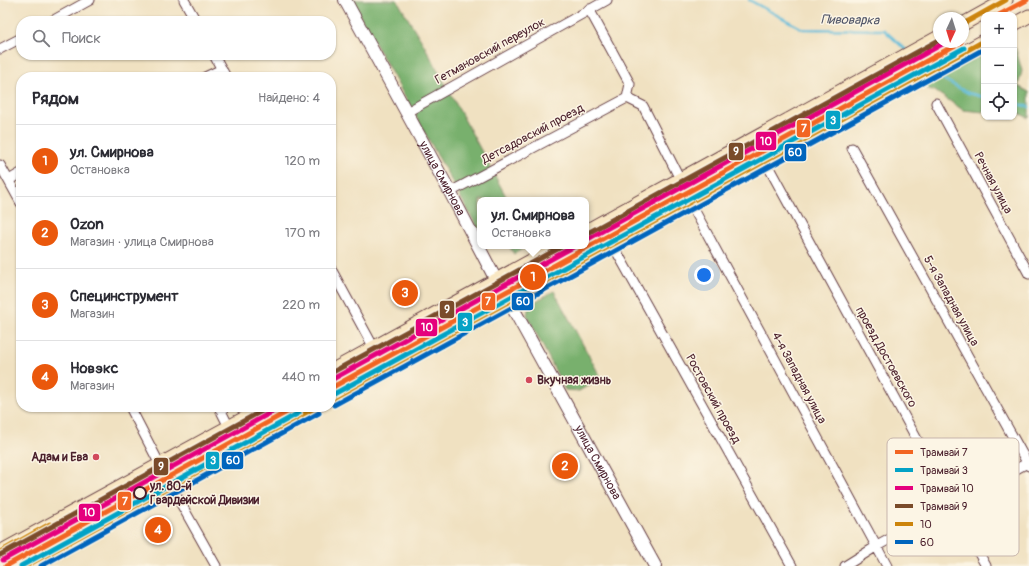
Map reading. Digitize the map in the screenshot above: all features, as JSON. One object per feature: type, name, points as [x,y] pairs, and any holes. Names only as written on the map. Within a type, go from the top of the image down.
[{"type":"main road","points":[[969,21],[1006,0]]},
{"type":"main road","points":[[1017,22],[1029,16]]},
{"type":"main road","points":[[589,229],[933,41]]},
{"type":"main road","points":[[336,396],[981,43]]},
{"type":"main road","points":[[336,368],[553,249]]},
{"type":"main road","points":[[0,552],[256,412]]},
{"type":"main road","points":[[26,566],[307,412]]},
{"type":"street","points":[[61,16],[90,0]]},
{"type":"street","points":[[184,0],[193,16]]},
{"type":"street","name":"улица Смирнова","points":[[345,0],[477,244]]},
{"type":"street","name":"Гетмановский переулок","points":[[406,112],[607,0]]},
{"type":"street","points":[[589,10],[630,84],[628,98],[643,106],[680,179]]},
{"type":"street","points":[[0,49],[16,41]]},
{"type":"street","points":[[217,60],[223,72]]},
{"type":"street","name":"Детсадовский проезд","points":[[450,192],[628,98]]},
{"type":"street","name":"Речная улица","points":[[936,103],[1029,274]]},
{"type":"street","name":"5-я Западная улица","points":[[852,148],[1014,438]]},
{"type":"street","name":"проезд Достоевского","points":[[765,161],[916,438]]},
{"type":"street","points":[[0,165],[16,193]]},
{"type":"street","points":[[9,180],[16,176]]},
{"type":"street","name":"4-я Западная улица","points":[[690,202],[888,566]]},
{"type":"street","name":"Ростовский проезд","points":[[612,244],[792,566]]},
{"type":"street","name":"улица Смирнова","points":[[480,249],[655,566]]},
{"type":"street","points":[[336,278],[374,348]]},
{"type":"street","points":[[133,412],[216,566]]},
{"type":"street","points":[[222,412],[229,426]]},
{"type":"street","name":"5-я Западная улица","points":[[1019,448],[1028,464]]},
{"type":"street","points":[[1019,469],[1028,464]]},
{"type":"street","points":[[844,566],[887,540]]},
{"type":"street","name":"проезд Достоевского","points":[[981,556],[986,566]]},
{"type":"green space","points":[[351,0],[397,0],[424,45],[506,197],[477,197],[477,227]]},
{"type":"green space","points":[[1017,53],[1022,71],[1018,86],[1029,92],[1029,118],[1017,112]]},
{"type":"green space","points":[[981,56],[981,112],[963,110],[935,91],[921,86]]},
{"type":"green space","points":[[511,249],[522,249],[514,254]]},
{"type":"green space","points":[[554,291],[601,378],[579,391],[565,390],[527,315],[529,305]]},
{"type":"waterway","name":"Пивоварка","points":[[749,0],[803,29],[884,30],[906,50]]},
{"type":"waterway","name":"Пивоварка","points":[[913,56],[925,68]]},
{"type":"waterway","name":"Пивоварка","points":[[932,74],[968,93],[981,96]]},
{"type":"waterway","name":"Пивоварка","points":[[1017,104],[1029,107]]},
{"type":"tram line","name":"7","points":[[1005,12],[1027,0]]},
{"type":"tram line","name":"9","points":[[589,232],[933,43]]},
{"type":"tram line","name":"10","points":[[589,238],[935,48]]},
{"type":"tram line","name":"7","points":[[589,246],[950,48]]},
{"type":"tram line","name":"3","points":[[336,393],[964,48]]},
{"type":"tram line","name":"9","points":[[336,370],[558,249]]},
{"type":"tram line","name":"10","points":[[336,377],[570,249]]},
{"type":"tram line","name":"7","points":[[336,385],[584,249]]},
{"type":"tram line","name":"9","points":[[0,555],[260,412]]},
{"type":"tram line","name":"10","points":[[3,560],[272,412]]},
{"type":"tram line","name":"7","points":[[6,566],[287,412]]},
{"type":"tram line","name":"3","points":[[21,566],[299,413]]},
{"type":"transit line","name":"10","points":[[969,21],[1006,0]]},
{"type":"transit line","name":"10","points":[[336,396],[981,43]]},
{"type":"transit line","name":"60","points":[[336,404],[981,51]]},
{"type":"transit line","name":"10","points":[[26,566],[307,412]]},
{"type":"transit line","name":"60","points":[[41,566],[319,413]]},
{"type":"transit line","name":"10","points":[[0,552],[50,524]]},
{"type":"transit line","name":"60","points":[[3,558],[53,530]]},
{"type":"place","name":"ул. Смирнова","points":[[533,277]]},
{"type":"place","name":"Специнструмент","points":[[405,293]]},
{"type":"place","name":"Вкучная жизнь","points":[[529,380]]},
{"type":"place","name":"Адам и Ева","points":[[96,457]]},
{"type":"place","name":"Ozon","points":[[565,466]]},
{"type":"place","name":"ул. 80-й Гвардейской Дивизии","points":[[140,493]]},
{"type":"place","name":"Новэкс","points":[[158,530]]}]
